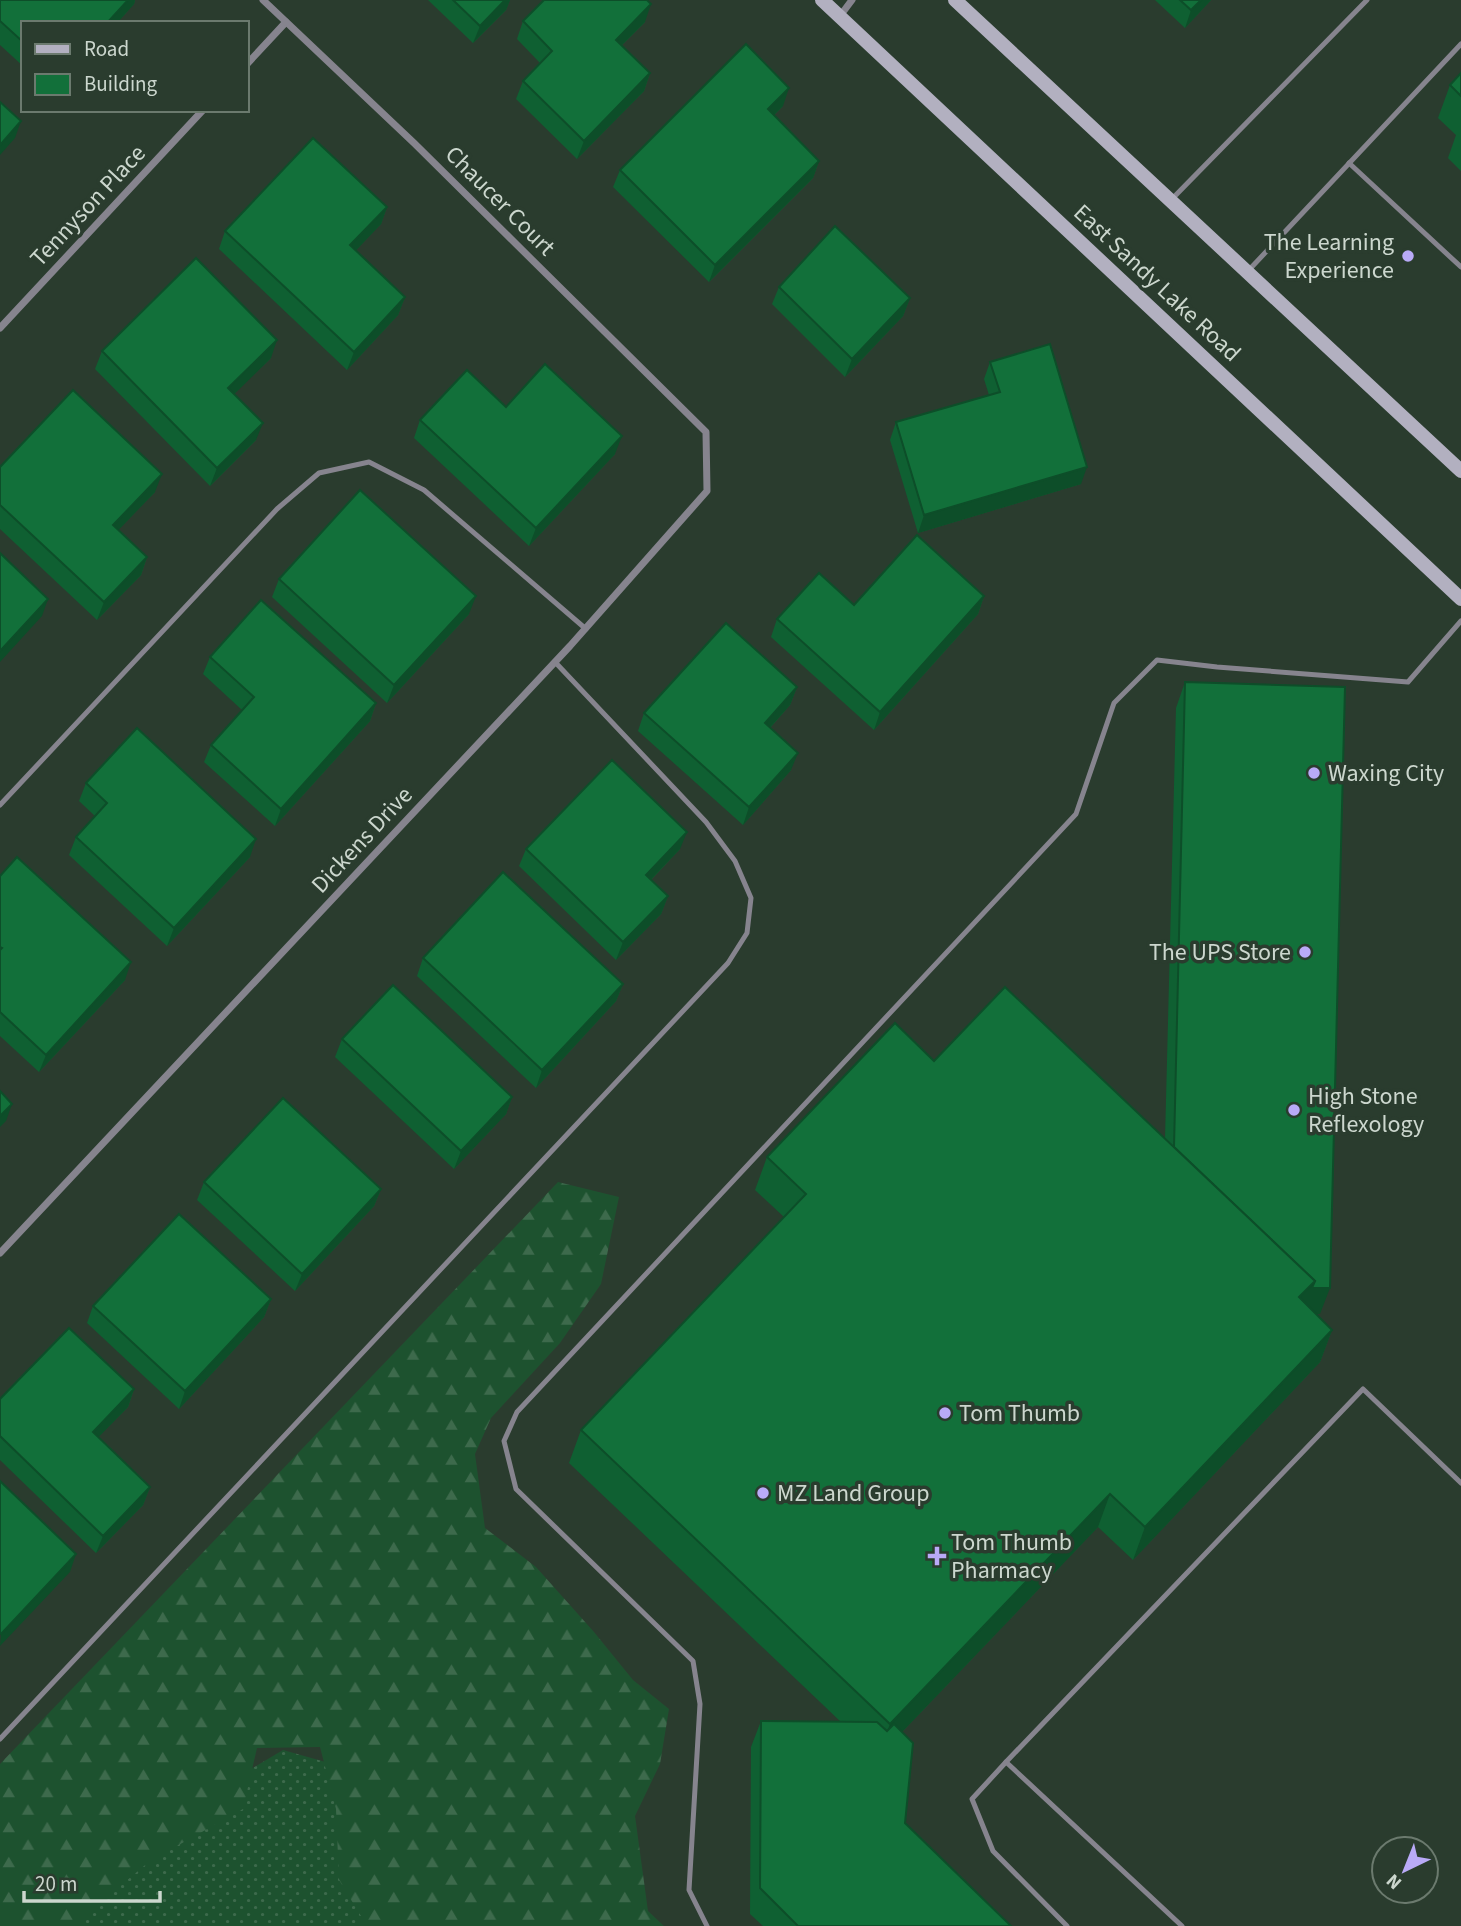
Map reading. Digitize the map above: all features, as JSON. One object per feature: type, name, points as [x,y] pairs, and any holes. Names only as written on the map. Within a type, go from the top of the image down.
[{"type":"main road","name":"East Sandy Lake Road","points":[[822,0],[1461,599]]},
{"type":"main road","points":[[956,0],[1461,471]]},
{"type":"street","name":"Chaucer Court","points":[[263,0],[414,143],[706,432]]},
{"type":"street","points":[[839,16],[852,0]]},
{"type":"street","points":[[248,63],[286,22]]},
{"type":"street","name":"Tennyson Place","points":[[0,328],[202,112]]},
{"type":"street","name":"Dickens Drive","points":[[0,1253],[555,663],[707,492],[706,432]]},
{"type":"lane","points":[[1171,201],[1367,0]]},
{"type":"lane","points":[[1247,272],[1461,44]]},
{"type":"lane","points":[[1349,163],[1461,267]]},
{"type":"lane","points":[[0,805],[277,509],[319,473],[369,462],[424,490],[586,629]]},
{"type":"lane","points":[[707,1926],[689,1890],[700,1704],[693,1661],[516,1489],[504,1441],[517,1412],[1076,814],[1114,703],[1157,660],[1408,682],[1461,621]]},
{"type":"lane","points":[[0,1739],[728,963],[747,933],[751,898],[735,862],[706,822],[555,663]]},
{"type":"lane","points":[[1067,1926],[993,1851],[972,1800],[1363,1389],[1461,1483]]},
{"type":"lane","points":[[1006,1762],[1182,1926]]},
{"type":"green space","points":[[558,1182],[619,1197],[601,1284],[560,1343],[491,1418],[475,1454],[485,1528],[536,1567],[633,1680],[669,1709],[660,1764],[635,1816],[648,1911],[664,1926],[363,1926],[364,1921],[339,1880],[336,1809],[320,1747],[257,1748],[243,1809],[150,1861],[101,1902],[78,1926],[0,1926],[0,1764]]},
{"type":"green space","points":[[283,1750],[361,1772],[428,1926],[35,1926],[96,1861]]},
{"type":"building","points":[[0,0],[128,0],[109,21],[21,21],[21,40],[0,21]]},
{"type":"building","points":[[453,0],[505,0],[480,26]]},
{"type":"building","points":[[544,0],[647,0],[651,4],[616,40],[650,73],[584,141],[523,81],[552,51],[523,21]]},
{"type":"building","points":[[1180,0],[1201,0],[1191,10]]},
{"type":"building","points":[[746,44],[789,88],[768,109],[819,161],[715,265],[620,170]]},
{"type":"building","points":[[1461,73],[1461,96],[1450,85]]},
{"type":"building","points":[[0,102],[21,121],[0,145]]},
{"type":"building","points":[[313,138],[387,207],[350,245],[405,297],[354,352],[225,231]]},
{"type":"building","points":[[835,226],[910,298],[852,359],[779,287]]},
{"type":"building","points":[[196,258],[277,340],[228,388],[263,423],[217,468],[102,351]]},
{"type":"building","points":[[1050,344],[1087,467],[924,515],[896,422],[1000,392],[990,362]]},
{"type":"building","points":[[545,364],[622,436],[536,528],[420,420],[467,370],[506,407]]},
{"type":"building","points":[[73,390],[162,474],[113,525],[147,557],[104,602],[0,505],[0,467]]},
{"type":"building","points":[[360,490],[476,596],[394,685],[279,579]]},
{"type":"building","points":[[917,535],[984,596],[880,712],[777,619],[819,573],[854,605]]},
{"type":"building","points":[[0,553],[48,599],[0,651]]},
{"type":"building","points":[[261,600],[376,703],[281,809],[211,745],[254,697],[210,657]]},
{"type":"building","points":[[726,623],[797,687],[765,723],[798,753],[749,807],[644,713]]},
{"type":"building","points":[[1185,682],[1345,687],[1330,1288],[1312,1288],[1315,1281],[1174,1147]]},
{"type":"building","points":[[137,728],[256,839],[174,928],[76,837],[107,803],[86,783]]},
{"type":"building","points":[[612,760],[687,832],[646,875],[668,896],[623,942],[526,849]]},
{"type":"building","points":[[17,857],[131,962],[46,1055],[0,1012],[0,876]]},
{"type":"building","points":[[503,872],[623,984],[542,1070],[423,958]]},
{"type":"building","points":[[393,985],[512,1097],[461,1151],[342,1039]]},
{"type":"building","name":"Tom Thumb","points":[[1005,987],[1315,1281],[1299,1297],[1332,1330],[1145,1527],[1110,1494],[890,1724],[581,1430],[806,1194],[767,1157],[895,1023],[934,1061]]},
{"type":"building","points":[[0,1091],[12,1104],[0,1116]]},
{"type":"building","points":[[283,1098],[381,1189],[302,1274],[204,1182]]},
{"type":"building","points":[[179,1214],[271,1299],[185,1391],[93,1306]]},
{"type":"building","points":[[69,1328],[134,1389],[93,1432],[150,1487],[103,1536],[0,1436],[0,1399]]},
{"type":"building","points":[[0,1481],[76,1554],[1,1634],[0,1633]]},
{"type":"building","points":[[761,1721],[877,1722],[887,1731],[894,1724],[913,1743],[905,1823],[1011,1926],[798,1926],[760,1888]]},
{"type":"place","name":"The Learning Experience","points":[[1408,256]]},
{"type":"place","name":"Waxing City","points":[[1314,773]]},
{"type":"place","name":"The UPS Store","points":[[1305,952]]},
{"type":"place","name":"High Stone Reflexology","points":[[1294,1110]]},
{"type":"place","name":"Tom Thumb","points":[[945,1413]]},
{"type":"place","name":"MZ Land Group","points":[[763,1493]]},
{"type":"place","name":"Tom Thumb Pharmacy","points":[[937,1556]]}]
